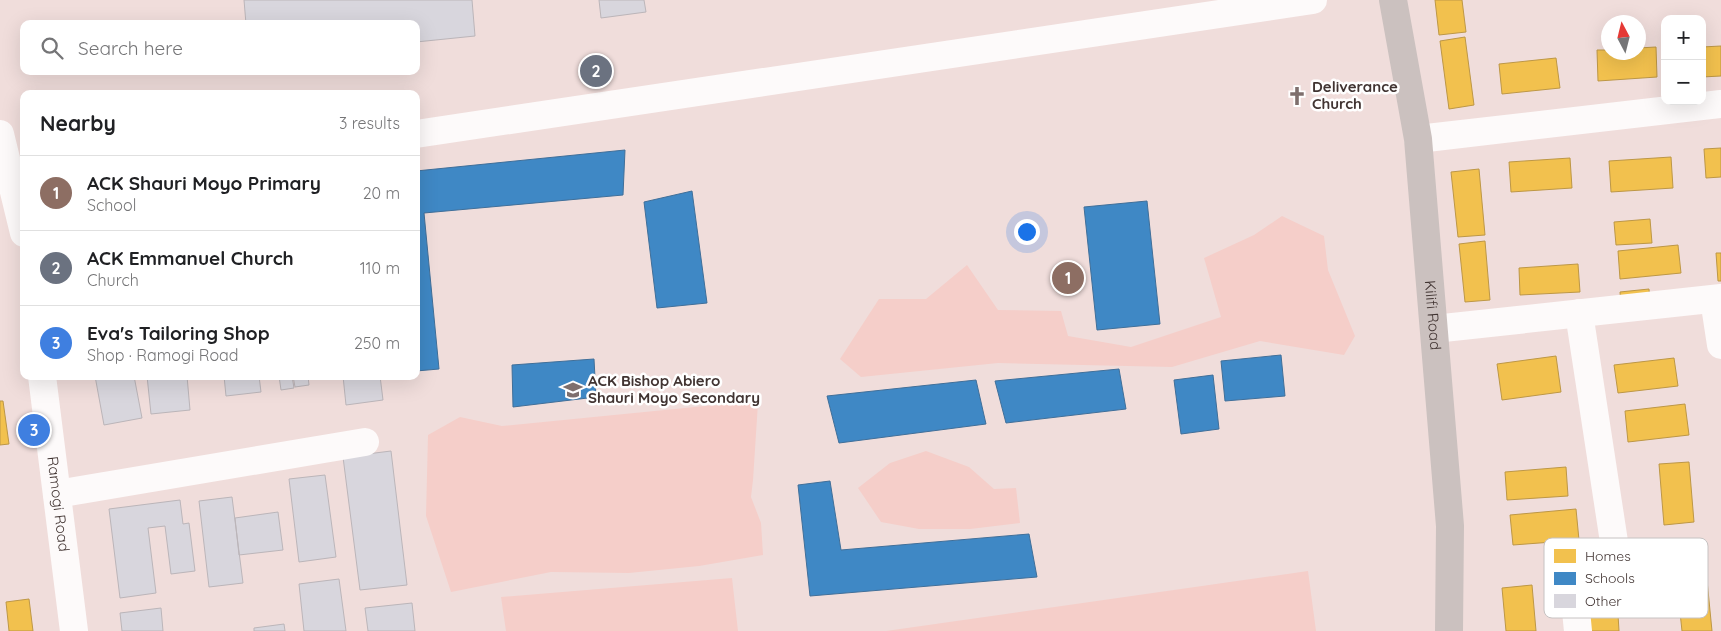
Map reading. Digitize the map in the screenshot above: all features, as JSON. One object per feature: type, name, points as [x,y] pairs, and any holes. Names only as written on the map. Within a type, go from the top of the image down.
[{"type":"main road","name":"Kilifi Road","points":[[1393,0],[1418,139],[1450,526],[1449,631]]},
{"type":"street","points":[[420,133],[1313,0]]},
{"type":"street","points":[[1418,139],[1721,104]]},
{"type":"street","points":[[0,134],[19,193]]},
{"type":"street","points":[[1434,329],[1718,298],[1721,345]]},
{"type":"street","points":[[1579,313],[1613,538]]},
{"type":"street","name":"Ramogi Road","points":[[43,380],[74,631]]},
{"type":"street","points":[[57,494],[365,442]]},
{"type":"street","points":[[1577,618],[1578,631]]},
{"type":"shaded area","points":[[1282,216],[1324,236],[1328,270],[1355,336],[1344,355],[1260,341],[1172,367],[998,363],[861,377],[840,359],[879,299],[926,299],[967,265],[998,310],[1061,311],[1068,336],[1131,347],[1221,317],[1204,258],[1254,235]]},
{"type":"shaded area","points":[[758,403],[751,497],[761,523],[763,555],[699,566],[629,573],[551,572],[451,592],[426,516],[428,435],[460,417],[502,426],[705,406]]},
{"type":"shaded area","points":[[926,451],[969,467],[994,489],[1016,488],[1020,523],[970,529],[919,529],[881,522],[858,488],[890,463]]},
{"type":"shaded area","points":[[1308,571],[1316,631],[886,631]]},
{"type":"shaded area","points":[[732,578],[738,631],[506,631],[501,597]]},
{"type":"building: Homes","points":[[1435,0],[1462,0],[1466,32],[1439,35]]},
{"type":"building: Homes","points":[[1465,37],[1474,105],[1449,109],[1440,41]]},
{"type":"building: Homes","points":[[1721,46],[1721,76],[1706,77],[1706,47]]},
{"type":"building: Homes","points":[[1656,47],[1657,77],[1598,81],[1597,50],[1601,50],[1601,60],[1646,60],[1646,48]]},
{"type":"building: Homes","points":[[1556,58],[1560,88],[1502,94],[1499,64]]},
{"type":"building: Homes","points":[[1721,148],[1721,177],[1706,178],[1704,149]]},
{"type":"building: Homes","points":[[1671,157],[1673,188],[1611,192],[1609,161]]},
{"type":"building: Homes","points":[[1570,158],[1572,188],[1511,192],[1509,162]]},
{"type":"building: Homes","points":[[1479,169],[1485,235],[1458,237],[1451,172]]},
{"type":"building: Homes","points":[[1650,219],[1652,243],[1616,245],[1614,222]]},
{"type":"building: Homes","points":[[1485,241],[1490,300],[1465,302],[1459,244]]},
{"type":"building: Homes","points":[[1678,245],[1681,273],[1620,279],[1618,251]]},
{"type":"building: Homes","points":[[1716,253],[1721,253],[1721,281],[1718,281]]},
{"type":"building: Homes","points":[[1578,264],[1580,292],[1520,295],[1519,268]]},
{"type":"building: Homes","points":[[1649,289],[1650,303],[1621,306],[1620,292]]},
{"type":"building: Homes","points":[[1556,356],[1561,392],[1502,400],[1497,364]]},
{"type":"building: Homes","points":[[1674,358],[1678,386],[1618,393],[1614,365]]},
{"type":"building: Homes","points":[[0,401],[3,401],[9,444],[0,445]]},
{"type":"building: Homes","points":[[1685,404],[1689,435],[1628,442],[1625,411]]},
{"type":"building: Homes","points":[[1689,462],[1694,522],[1664,525],[1659,464]]},
{"type":"building: Homes","points":[[1566,467],[1568,496],[1507,500],[1505,472]]},
{"type":"building: Homes","points":[[1576,509],[1579,538],[1544,538],[1544,543],[1513,545],[1510,515]]},
{"type":"building: Homes","points":[[1532,585],[1536,631],[1506,631],[1502,588]]},
{"type":"building: Homes","points":[[1708,590],[1712,631],[1682,631],[1681,618],[1708,618]]},
{"type":"building: Homes","points":[[29,599],[33,631],[9,631],[6,602]]},
{"type":"building: Homes","points":[[1588,618],[1618,618],[1619,631],[1589,631]]},
{"type":"building: Schools","points":[[625,150],[623,195],[424,213],[439,369],[420,371],[420,171]]},
{"type":"building: Schools","points":[[692,191],[707,303],[657,308],[644,202]]},
{"type":"building: Schools","points":[[1147,201],[1160,324],[1097,330],[1084,207]]},
{"type":"building: Schools","points":[[1281,355],[1285,396],[1225,401],[1221,361]]},
{"type":"building: Schools","points":[[594,359],[596,397],[513,407],[512,365]]},
{"type":"building: Schools","points":[[1119,369],[1126,409],[1006,423],[995,381]]},
{"type":"building: Schools","points":[[1213,375],[1219,429],[1181,434],[1174,380]]},
{"type":"building: Schools","points":[[976,380],[986,424],[839,443],[827,396]]},
{"type":"building: Schools","points":[[830,481],[841,550],[1029,534],[1037,577],[810,596],[798,485]]},
{"type":"building: Other","points":[[244,0],[472,0],[475,36],[420,42],[420,20],[246,20]]},
{"type":"building: Other","points":[[599,0],[644,0],[646,12],[601,18]]},
{"type":"building: Other","points":[[96,380],[135,380],[142,418],[104,425]]},
{"type":"building: Other","points":[[147,380],[187,380],[190,410],[151,414]]},
{"type":"building: Other","points":[[224,380],[260,380],[261,392],[226,396]]},
{"type":"building: Other","points":[[280,380],[293,380],[294,388],[281,390]]},
{"type":"building: Other","points":[[294,380],[308,380],[309,385],[295,387]]},
{"type":"building: Other","points":[[343,380],[380,380],[383,400],[346,405]]},
{"type":"building: Other","points":[[391,451],[407,585],[360,590],[343,457]]},
{"type":"building: Other","points":[[325,475],[336,557],[299,562],[289,479]]},
{"type":"building: Other","points":[[232,497],[243,583],[209,587],[199,501]]},
{"type":"building: Other","points":[[180,500],[183,524],[189,523],[195,571],[171,574],[165,526],[148,528],[156,593],[120,598],[109,509]]},
{"type":"building: Other","points":[[278,512],[283,550],[239,555],[235,518]]},
{"type":"building: Other","points":[[339,579],[346,631],[304,631],[299,584]]},
{"type":"building: Other","points":[[412,603],[415,631],[368,631],[365,608]]},
{"type":"building: Other","points":[[161,608],[163,631],[122,631],[120,613]]},
{"type":"building: Other","points":[[284,624],[285,631],[254,631],[254,628]]},
{"type":"place","name":"ACK Emmanuel Church","points":[[596,71]]},
{"type":"place","name":"Deliverance Church","points":[[1297,96]]},
{"type":"place","name":"ACK Shauri Moyo Primary","points":[[1068,278]]},
{"type":"place","name":"ACK Bishop Abiero Shauri Moyo Secondary","points":[[573,390]]},
{"type":"place","name":"Eva's Tailoring Shop","points":[[34,430]]}]
